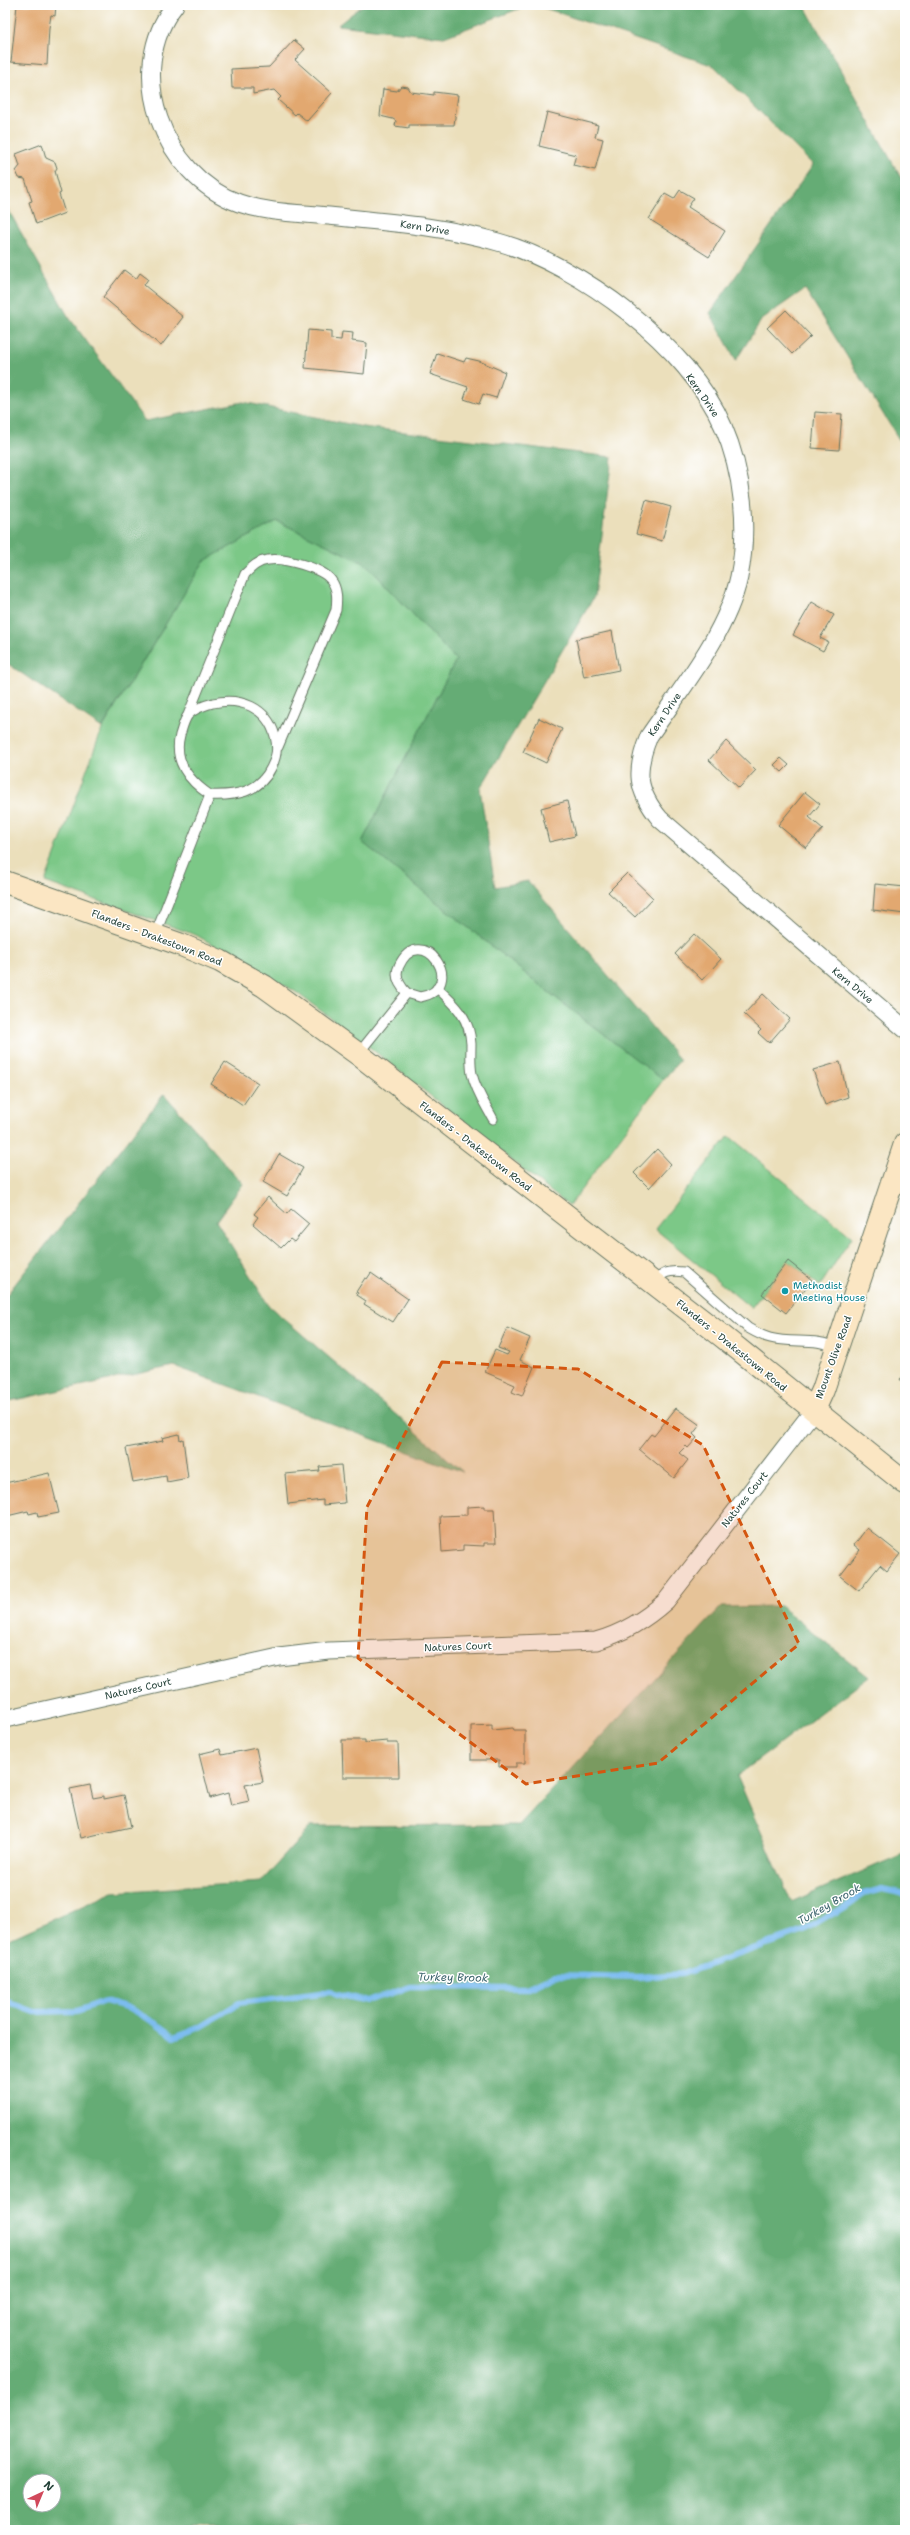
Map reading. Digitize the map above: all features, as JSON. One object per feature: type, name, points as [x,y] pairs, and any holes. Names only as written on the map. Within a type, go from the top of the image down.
[{"type":"street","name":"Kern Drive","points":[[175,5],[158,35],[151,77],[153,95],[157,113],[171,146],[183,164],[206,186],[219,195],[264,210],[422,226],[470,235],[520,248],[558,266],[592,285],[626,310],[666,347],[702,391],[722,425],[732,452],[744,518],[743,548],[738,580],[728,609],[700,661],[649,736],[644,747],[639,768],[639,782],[643,794],[660,819],[905,1029]]},
{"type":"street","name":"Flanders - Drakestown Road","points":[[5,882],[155,935],[220,961],[264,986],[358,1054],[653,1283],[905,1483]]},
{"type":"street","name":"Mount Olive Road","points":[[814,1410],[823,1390],[905,1144]]},
{"type":"street","name":"Natures Court","points":[[5,1719],[279,1657],[336,1651],[596,1641],[611,1636],[649,1617],[666,1601],[814,1410]]},
{"type":"lane","points":[[270,559],[301,564],[320,572],[332,581],[338,598],[336,610],[278,747],[267,777],[257,787],[244,793],[210,795],[198,787],[181,765],[178,752],[179,739],[188,715],[245,574],[260,562],[270,559]]},
{"type":"lane","points":[[188,715],[199,708],[220,702],[233,700],[247,703],[258,710],[268,721],[278,747]]},
{"type":"lane","points":[[155,935],[210,795]]},
{"type":"lane","points":[[414,950],[427,952],[437,959],[442,975],[437,988],[420,997],[407,993],[399,983],[398,968],[406,956],[414,950]]},
{"type":"lane","points":[[437,988],[460,1010],[466,1020],[470,1030],[474,1080],[481,1098],[493,1119]]},
{"type":"lane","points":[[358,1054],[407,993]]},
{"type":"lane","points":[[653,1283],[661,1274],[671,1270],[684,1272],[748,1328],[759,1334],[771,1339],[827,1343],[837,1348]]},
{"type":"highlighted area","points":[[442,1362],[578,1369],[703,1445],[799,1644],[658,1763],[526,1784],[358,1658],[367,1507]]},
{"type":"green space","points":[[363,5],[529,5],[444,37],[338,25]]},
{"type":"green space","points":[[536,5],[804,5],[905,185],[905,449],[805,289],[762,319],[736,360],[710,313],[813,165],[714,66]]},
{"type":"green space","points":[[5,204],[68,316],[145,421],[243,402],[363,427],[612,457],[594,597],[480,789],[495,887],[528,881],[680,1060],[663,1080],[551,994],[362,842],[456,660],[366,564],[277,521],[204,561],[102,728],[5,662]]},
{"type":"green space","points":[[277,521],[366,564],[456,660],[362,842],[551,994],[663,1080],[569,1206],[363,1042],[293,990],[196,935],[45,882],[102,729],[204,561]]},
{"type":"green space","points":[[164,1094],[243,1184],[216,1221],[269,1306],[463,1472],[174,1366],[5,1402],[5,1297]]},
{"type":"green space","points":[[729,1136],[852,1237],[820,1286],[788,1261],[751,1308],[655,1229]]},
{"type":"green space","points":[[780,1606],[869,1677],[737,1776],[791,1902],[905,1853],[905,2530],[5,2530],[5,1941],[113,1892],[261,1882],[311,1826],[519,1825],[721,1607]]},
{"type":"building","points":[[17,5],[56,5],[55,16],[51,15],[49,28],[47,65],[11,62]]},
{"type":"building","points":[[294,40],[305,49],[295,60],[332,93],[307,121],[297,113],[295,115],[278,100],[281,97],[274,90],[253,94],[253,88],[232,88],[231,69],[269,67]]},
{"type":"building","points":[[401,86],[408,87],[411,92],[434,95],[434,92],[458,95],[454,125],[409,125],[409,128],[395,126],[396,121],[393,119],[380,116],[383,89],[397,91]]},
{"type":"building","points":[[547,112],[598,125],[595,137],[603,139],[595,170],[573,165],[576,155],[539,146]]},
{"type":"building","points":[[42,144],[46,158],[55,162],[57,168],[55,171],[61,193],[59,194],[65,213],[36,224],[29,202],[32,201],[25,179],[19,178],[16,171],[20,166],[16,154]]},
{"type":"building","points":[[680,190],[694,198],[688,207],[725,231],[709,257],[649,219],[665,194],[674,199]]},
{"type":"building","points":[[124,270],[136,279],[140,273],[148,279],[144,285],[183,317],[161,346],[103,297]]},
{"type":"building","points":[[786,310],[811,336],[792,354],[767,328]]},
{"type":"building","points":[[308,330],[331,332],[331,339],[341,340],[342,332],[353,333],[352,341],[367,343],[364,374],[305,368]]},
{"type":"building","points":[[437,353],[464,362],[466,358],[479,361],[505,372],[496,398],[483,394],[479,404],[464,399],[468,387],[430,374]]},
{"type":"building","points":[[815,412],[842,414],[839,450],[812,448]]},
{"type":"building","points":[[646,500],[671,507],[662,541],[636,534]]},
{"type":"building","points":[[812,602],[834,615],[820,638],[828,642],[823,651],[793,635]]},
{"type":"building","points":[[612,631],[619,670],[584,677],[576,639]]},
{"type":"building","points":[[539,718],[562,729],[546,763],[523,752]]},
{"type":"building","points":[[726,741],[756,770],[739,788],[709,760]]},
{"type":"building","points":[[781,758],[789,765],[782,772],[774,765]]},
{"type":"building","points":[[805,792],[820,804],[809,817],[823,829],[806,848],[778,825]]},
{"type":"building","points":[[567,801],[575,836],[549,842],[541,808]]},
{"type":"building","points":[[627,873],[653,898],[635,917],[608,892]]},
{"type":"building","points":[[875,884],[905,887],[905,914],[873,910]]},
{"type":"building","points":[[694,934],[721,959],[702,980],[675,954]]},
{"type":"building","points":[[763,994],[790,1019],[769,1043],[758,1033],[761,1030],[744,1014]]},
{"type":"building","points":[[225,1062],[258,1083],[243,1105],[211,1084]]},
{"type":"building","points":[[840,1062],[848,1097],[825,1105],[813,1070]]},
{"type":"building","points":[[657,1149],[671,1164],[649,1188],[634,1173]]},
{"type":"building","points":[[279,1154],[303,1168],[287,1196],[263,1182]]},
{"type":"building","points":[[268,1197],[287,1214],[291,1209],[309,1224],[294,1242],[290,1239],[281,1248],[253,1224],[258,1217],[254,1214]]},
{"type":"building","points":[[788,1261],[812,1280],[786,1313],[762,1294]]},
{"type":"building","points":[[371,1273],[408,1299],[393,1322],[364,1304],[366,1301],[357,1295],[358,1293],[356,1292],[365,1278],[367,1279]]},
{"type":"building","points":[[507,1328],[530,1338],[520,1360],[534,1367],[522,1396],[512,1392],[515,1385],[485,1372],[495,1350],[507,1355],[509,1352],[498,1348]]},
{"type":"building","points":[[905,1375],[905,1386],[900,1379]]},
{"type":"building","points":[[676,1408],[700,1425],[693,1434],[697,1438],[688,1448],[686,1446],[679,1453],[688,1460],[674,1478],[639,1449],[651,1434],[654,1436]]},
{"type":"building","points":[[179,1434],[180,1440],[183,1439],[188,1478],[167,1482],[166,1476],[133,1482],[126,1448],[163,1441],[162,1438]]},
{"type":"building","points":[[341,1465],[345,1503],[323,1505],[323,1500],[288,1504],[285,1474],[320,1471],[319,1467]]},
{"type":"building","points":[[49,1473],[59,1513],[38,1517],[37,1512],[29,1514],[28,1511],[7,1516],[5,1483]]},
{"type":"building","points":[[484,1506],[484,1509],[494,1509],[496,1543],[484,1543],[484,1546],[463,1545],[463,1550],[442,1552],[440,1516],[467,1515],[467,1507]]},
{"type":"building","points":[[867,1528],[900,1554],[887,1571],[880,1565],[859,1591],[840,1576],[860,1550],[854,1545]]},
{"type":"building","points":[[492,1725],[492,1730],[513,1728],[514,1730],[525,1730],[525,1763],[516,1763],[516,1767],[499,1767],[499,1760],[471,1760],[471,1726]]},
{"type":"building","points":[[342,1740],[365,1740],[365,1743],[387,1741],[387,1743],[398,1743],[399,1777],[343,1777]]},
{"type":"building","points":[[256,1748],[263,1782],[245,1785],[249,1802],[231,1806],[228,1793],[210,1798],[199,1754],[220,1749],[222,1755]]},
{"type":"building","points":[[90,1785],[93,1798],[104,1796],[104,1799],[124,1795],[131,1827],[81,1838],[70,1789]]},
{"type":"waterway","name":"Turkey Brook","points":[[5,2001],[35,2012],[77,2011],[105,2001],[127,2007],[155,2023],[174,2037],[200,2027],[239,2003],[329,1992],[367,2001],[410,1987],[526,1988],[555,1975],[638,1977],[682,1974],[804,1931],[864,1894],[882,1889],[905,1894]]},
{"type":"place","name":"Methodist Meeting House","points":[[785,1291]]}]
